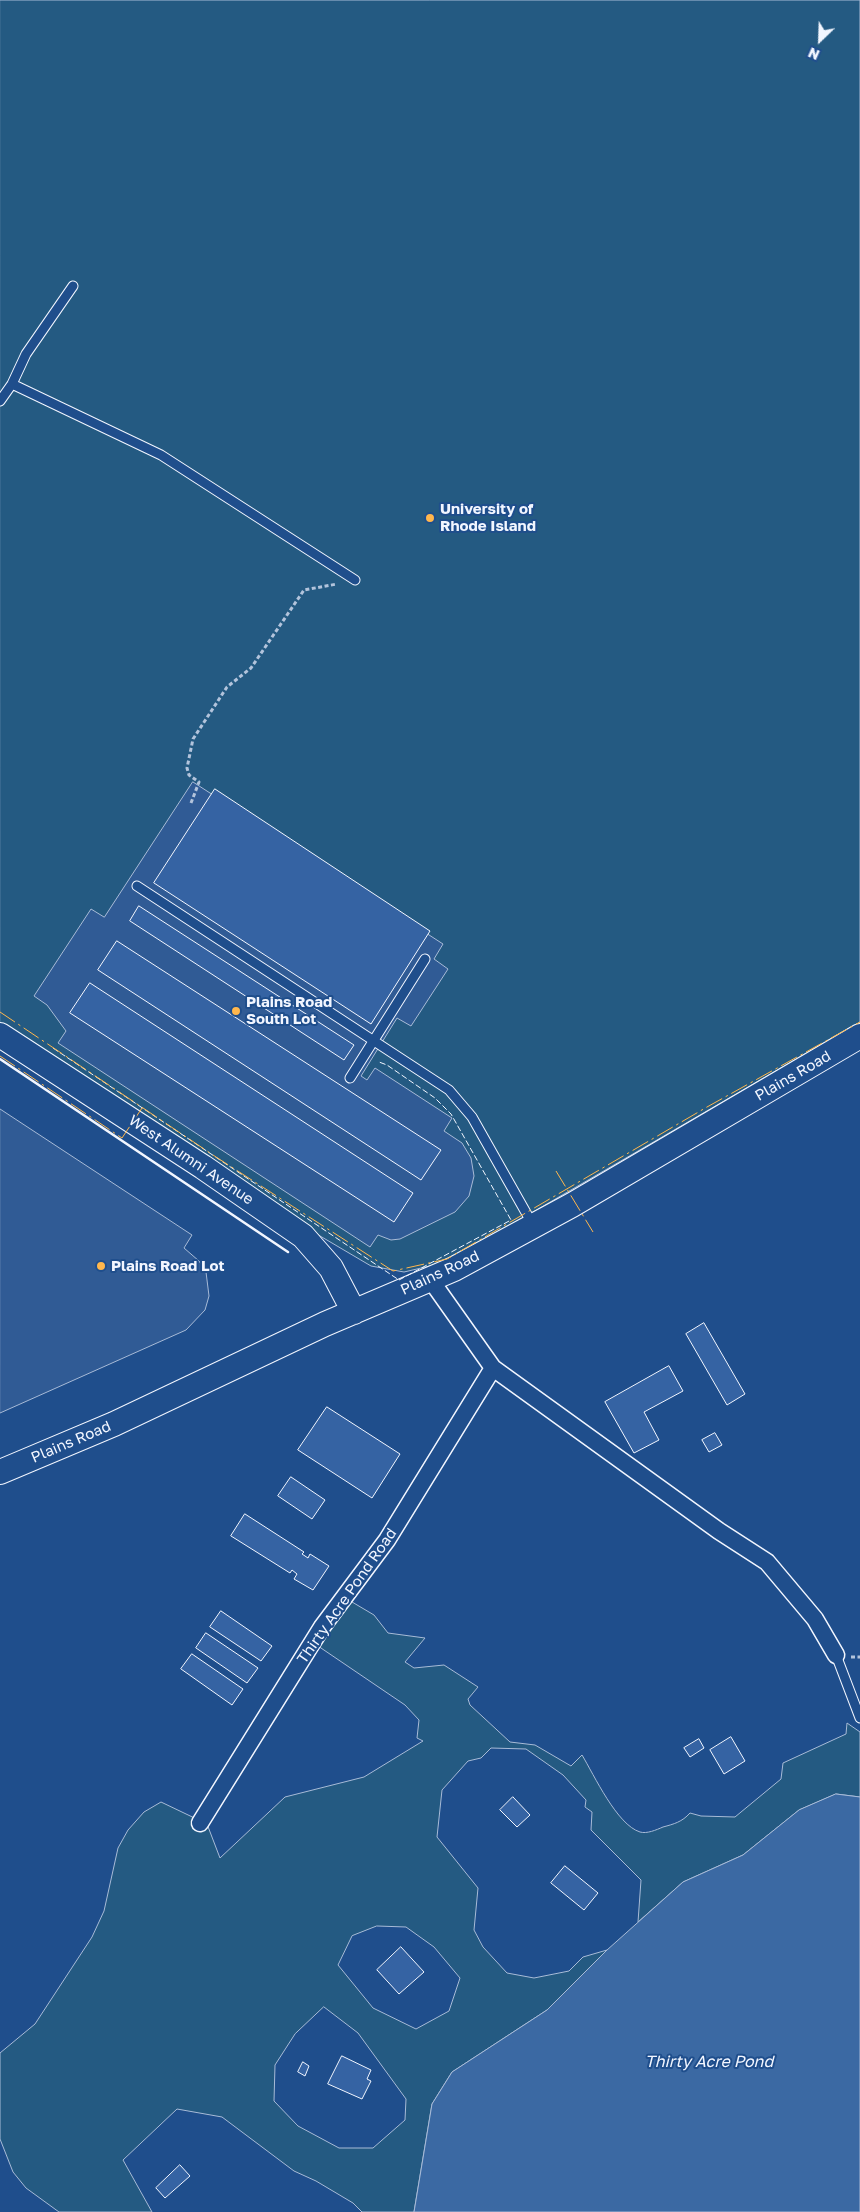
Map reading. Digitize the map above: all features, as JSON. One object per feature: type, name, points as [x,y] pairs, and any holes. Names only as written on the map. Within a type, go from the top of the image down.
[{"type":"street","name":"West Alumni Avenue","points":[[0,1034],[203,1167],[303,1236],[331,1268],[354,1312]]},
{"type":"street","name":"Plains Road","points":[[0,1472],[114,1424],[354,1312],[454,1269],[533,1226],[860,1036]]},
{"type":"street","points":[[430,1279],[493,1368],[719,1531],[767,1562],[815,1620],[836,1655]]},
{"type":"street","name":"Thirty Acre Pond Road","points":[[200,1822],[322,1627],[387,1540],[493,1368]]},
{"type":"lane","points":[[0,401],[12,384],[26,354],[72,286]]},
{"type":"lane","points":[[12,384],[161,455],[355,580]]},
{"type":"lane","points":[[137,886],[449,1090],[472,1117],[533,1226]]},
{"type":"lane","points":[[350,1078],[425,959]]},
{"type":"lane","points":[[836,1655],[860,1718]]},
{"type":"path","points":[[191,804],[199,782],[189,775],[186,768],[193,739],[227,687],[251,668],[304,590],[355,580]]},
{"type":"shaded area","name":"University of Rhode Island","points":[[0,0],[860,0],[860,1022],[447,1262],[404,1272],[371,1266],[203,1167],[0,1023]]},
{"type":"shaded area","name":"Plains Road South Lot","points":[[193,782],[443,944],[434,959],[448,969],[411,1026],[397,1018],[361,1076],[367,1080],[375,1068],[452,1118],[444,1131],[462,1143],[471,1158],[474,1176],[469,1196],[455,1212],[400,1239],[391,1240],[378,1235],[370,1247],[58,1043],[66,1031],[47,1005],[34,996],[91,909],[104,917]]},
{"type":"shaded area","name":"Plains Road Lot","points":[[0,1109],[192,1235],[184,1248],[199,1261],[206,1272],[209,1296],[205,1310],[186,1330],[0,1413]]},
{"type":"shaded area","points":[[347,1599],[374,1615],[388,1633],[425,1638],[405,1662],[414,1668],[444,1665],[478,1687],[468,1699],[470,1705],[510,1742],[535,1745],[571,1766],[582,1755],[615,1810],[631,1828],[640,1832],[651,1831],[674,1824],[684,1819],[690,1813],[701,1816],[735,1817],[781,1779],[783,1763],[846,1734],[847,1723],[860,1732],[860,1797],[836,1794],[799,1810],[743,1855],[683,1882],[638,1922],[641,1880],[591,1830],[592,1812],[585,1807],[586,1800],[563,1775],[526,1749],[491,1748],[481,1758],[468,1761],[442,1790],[437,1837],[478,1888],[474,1930],[483,1947],[507,1973],[534,1978],[569,1971],[583,1957],[607,1950],[547,2010],[452,2072],[432,2104],[414,2212],[362,2212],[353,2203],[316,2181],[294,2171],[222,2117],[177,2109],[123,2160],[152,2212],[59,2212],[26,2188],[13,2172],[0,2139],[0,2053],[35,2024],[92,1937],[104,1911],[118,1848],[128,1830],[144,1812],[161,1802],[207,1824],[220,1858],[285,1797],[364,1777],[423,1741],[417,1738],[419,1720],[405,1705],[318,1646]],"holes":[[[377,1926],[406,1927],[434,1947],[460,1978],[449,2011],[416,2029],[373,2008],[338,1965],[352,1936]],[[324,2007],[358,2033],[406,2099],[405,2120],[373,2148],[339,2148],[298,2126],[274,2101],[275,2065],[295,2034]]]},
{"type":"water","name":"Thirty Acre Pond","points":[[836,1794],[860,1797],[860,2212],[414,2212],[432,2104],[452,2072],[547,2010],[607,1950],[683,1882],[743,1855],[799,1810]]},
{"type":"building","points":[[215,789],[430,931],[371,1024],[154,883]]},
{"type":"building","points":[[139,906],[354,1045],[344,1060],[130,921]]},
{"type":"building","points":[[117,941],[441,1150],[421,1180],[98,970]]},
{"type":"building","points":[[90,983],[413,1193],[394,1222],[70,1013]]},
{"type":"building","points":[[704,1323],[745,1394],[727,1405],[686,1334]]},
{"type":"building","points":[[669,1366],[683,1391],[644,1412],[659,1440],[634,1453],[605,1402]]},
{"type":"building","points":[[327,1407],[400,1454],[372,1498],[298,1450]]},
{"type":"building","points":[[715,1433],[722,1445],[709,1452],[702,1440]]},
{"type":"building","points":[[291,1477],[325,1500],[312,1519],[278,1496]]},
{"type":"building","points":[[245,1514],[304,1552],[302,1554],[308,1558],[310,1554],[329,1566],[313,1590],[294,1579],[297,1574],[292,1570],[290,1573],[231,1536]]},
{"type":"building","points":[[221,1611],[272,1646],[261,1661],[210,1627]]},
{"type":"building","points":[[206,1633],[258,1668],[247,1683],[196,1648]]},
{"type":"building","points":[[192,1654],[243,1689],[232,1705],[181,1669]]},
{"type":"building","points":[[731,1737],[745,1761],[724,1774],[710,1750]]},
{"type":"building","points":[[699,1739],[704,1748],[690,1757],[684,1748]]},
{"type":"building","points":[[513,1797],[530,1815],[517,1827],[500,1810]]},
{"type":"building","points":[[565,1866],[598,1893],[584,1910],[551,1883]]},
{"type":"building","points":[[401,1947],[424,1972],[399,1994],[377,1970]]},
{"type":"building","points":[[342,2056],[371,2070],[367,2079],[371,2081],[362,2099],[328,2084]]},
{"type":"building","points":[[303,2062],[309,2066],[305,2076],[298,2072]]},
{"type":"building","points":[[180,2165],[190,2176],[165,2198],[156,2188]]},
{"type":"fence","points":[[53,1048],[399,1280],[511,1220],[451,1114],[435,1098],[387,1065],[379,1062]]},
{"type":"wall","points":[[0,1059],[288,1252]]},
{"type":"power","points":[[0,1012],[216,1157],[393,1271],[447,1259],[707,1107],[860,1022]]},
{"type":"power","points":[[0,1056],[122,1138],[142,1108]]},
{"type":"power","points":[[556,1171],[593,1232]]},
{"type":"place","name":"University of Rhode Island","points":[[430,518]]},
{"type":"place","name":"Plains Road South Lot","points":[[236,1011]]},
{"type":"place","name":"Plains Road Lot","points":[[101,1266]]}]
